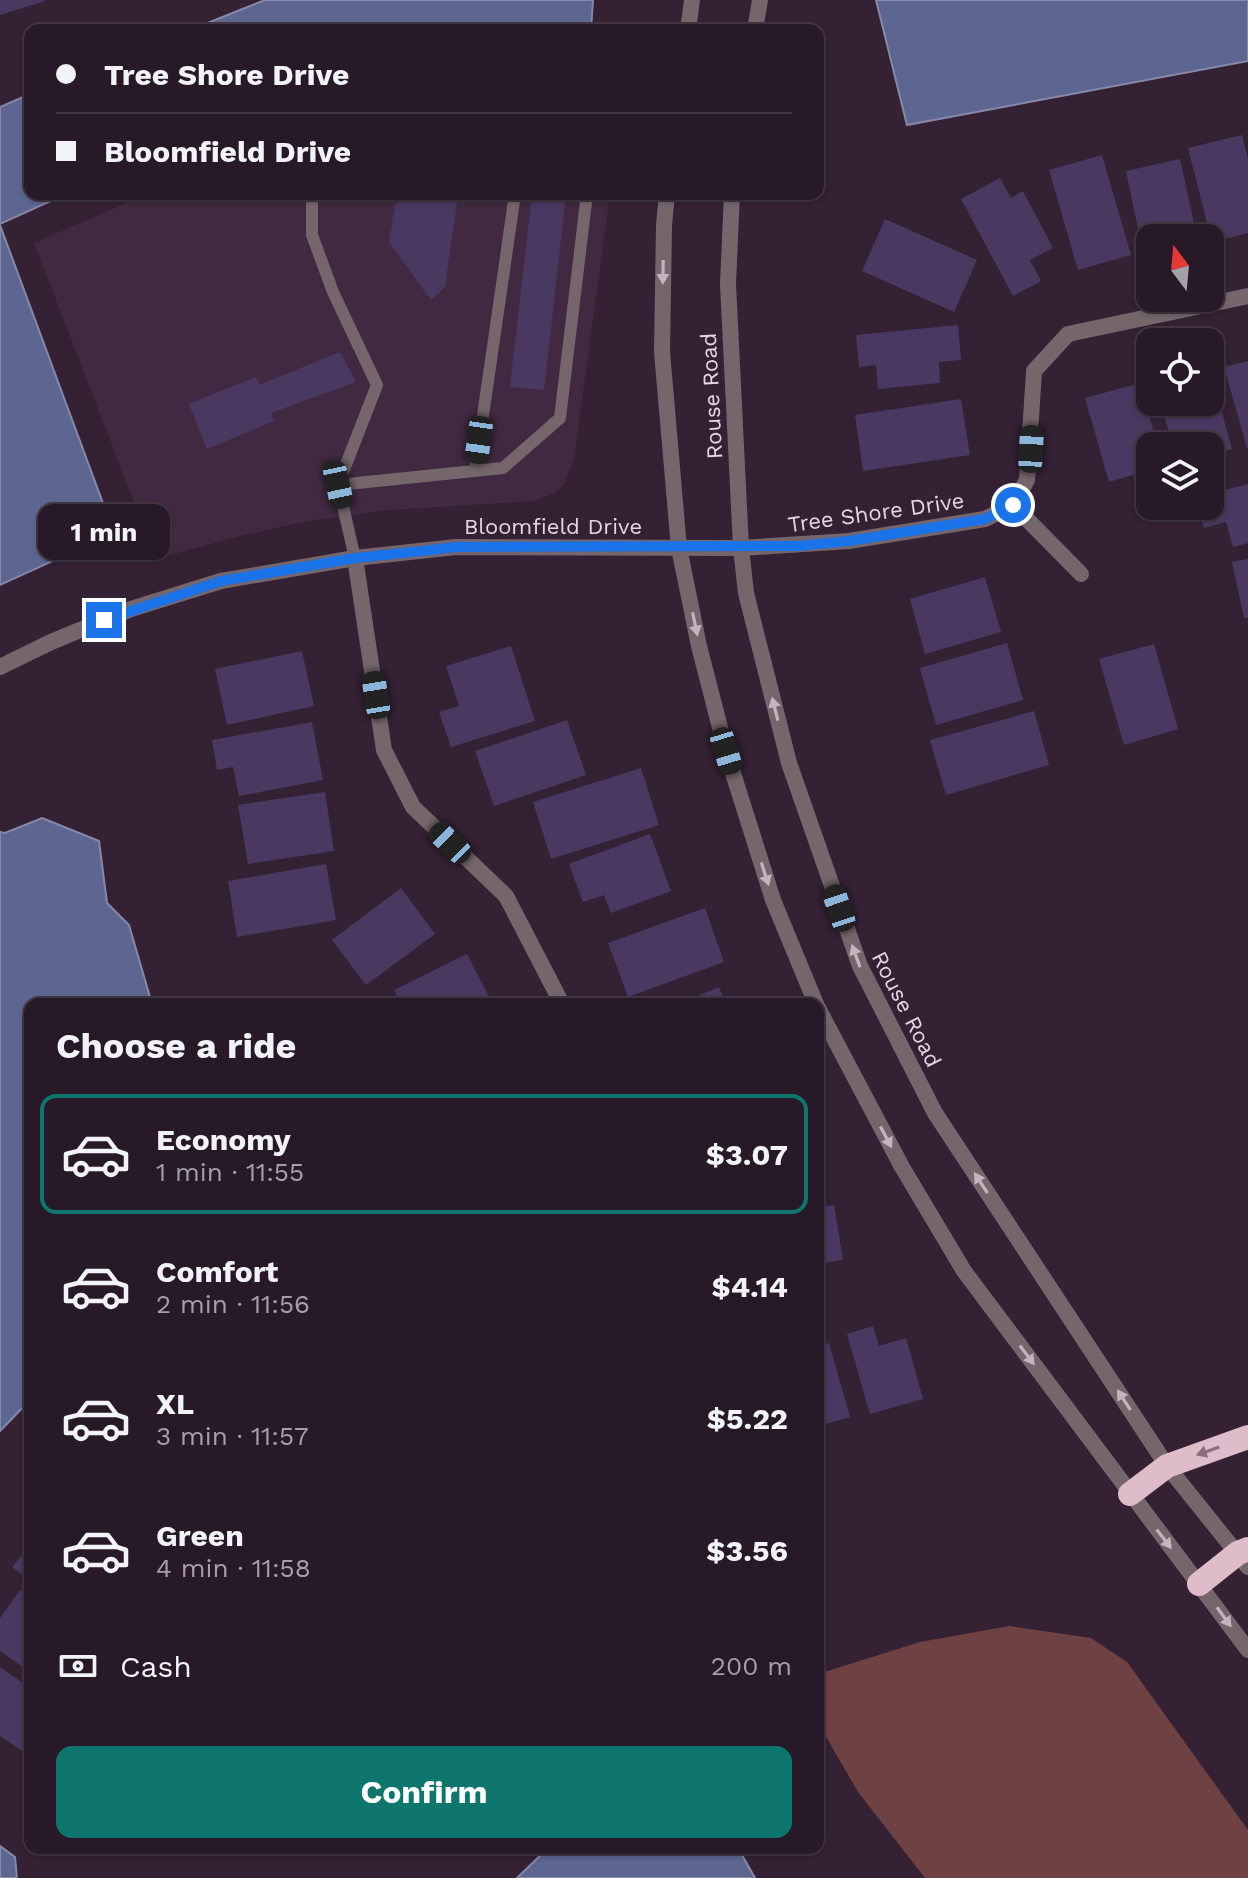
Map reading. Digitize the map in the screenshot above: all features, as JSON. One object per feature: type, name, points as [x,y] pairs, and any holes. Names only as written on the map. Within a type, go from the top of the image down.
[{"type":"highway","points":[[1130,1494],[1167,1466],[1248,1437]]},
{"type":"highway","points":[[1199,1584],[1245,1556]]},
{"type":"street","points":[[689,24],[692,0]]},
{"type":"street","points":[[756,24],[760,0]]},
{"type":"street","name":"Rouse Road","points":[[666,200],[662,352],[679,548],[699,646],[726,751],[773,900],[814,998]]},
{"type":"street","name":"Rouse Road","points":[[732,200],[728,284],[746,593],[789,763],[860,966],[935,1113],[1167,1466],[1245,1556]]},
{"type":"street","points":[[1081,574],[1013,505],[1027,480],[1034,371],[1068,334],[1248,296]]},
{"type":"street","name":"Tree Shore Drive","points":[[741,548],[849,541],[985,519],[1013,505]]},
{"type":"street","name":"Bloomfield Drive","points":[[0,667],[131,609],[221,581],[355,558],[456,547],[741,548]]},
{"type":"street","points":[[355,558],[384,750],[413,807],[506,896],[559,998]]},
{"type":"street","name":"Rouse Road","points":[[824,1019],[902,1167],[964,1271],[1248,1650]]},
{"type":"lane","points":[[312,200],[312,235],[333,292],[377,385],[338,485],[355,558]]},
{"type":"lane","points":[[475,471],[514,200]]},
{"type":"lane","points":[[338,485],[503,468],[560,418],[586,200]]},
{"type":"shaded area","points":[[133,200],[609,200],[574,459],[565,483],[555,493],[534,501],[390,510],[308,521],[156,559],[34,243]]},
{"type":"shaded area","points":[[1009,1626],[1091,1638],[1127,1662],[1248,1830],[1248,1878],[925,1878],[858,1792],[824,1733],[824,1672],[920,1642]]},
{"type":"water","points":[[265,0],[593,0],[591,24],[205,24]]},
{"type":"water","points":[[876,0],[1248,0],[1248,61],[907,125]]},
{"type":"water","points":[[24,97],[24,200],[53,200],[0,224],[0,107]]},
{"type":"water","points":[[0,225],[114,533],[0,585]]},
{"type":"water","points":[[42,818],[99,841],[107,903],[129,925],[150,998],[24,998],[24,1406],[0,1431],[0,832],[5,833]]},
{"type":"water","points":[[0,1846],[15,1857],[17,1878],[0,1878]]},
{"type":"water","points":[[542,1854],[741,1854],[755,1878],[517,1878]]},
{"type":"building","points":[[0,0],[44,0],[45,1],[0,15]]},
{"type":"building","points":[[1242,135],[1248,159],[1248,233],[1224,239],[1224,224],[1207,224],[1188,148]]},
{"type":"building","points":[[1102,155],[1131,255],[1078,270],[1049,170]]},
{"type":"building","points":[[1180,159],[1194,223],[1137,224],[1126,171]]},
{"type":"building","points":[[1000,178],[1011,198],[1023,191],[1053,248],[1030,260],[1041,281],[1013,296],[961,199]]},
{"type":"building","points":[[401,200],[457,200],[445,287],[431,300],[389,242],[395,205]]},
{"type":"building","points":[[531,200],[565,200],[544,390],[510,387]]},
{"type":"building","points":[[885,219],[977,260],[954,312],[862,271]]},
{"type":"building","points":[[958,325],[961,360],[939,362],[940,383],[878,389],[876,365],[859,367],[856,335]]},
{"type":"building","points":[[340,352],[356,382],[271,413],[274,421],[207,449],[189,404],[256,377],[259,385]]},
{"type":"building","points":[[1248,361],[1247,448],[1224,367]]},
{"type":"building","points":[[1136,384],[1136,416],[1149,416],[1154,432],[1136,432],[1136,474],[1109,482],[1085,398]]},
{"type":"building","points":[[961,399],[970,455],[863,471],[855,415]]},
{"type":"building","points":[[1164,416],[1223,416],[1232,449],[1224,451],[1224,432],[1169,432]]},
{"type":"building","points":[[1248,484],[1248,543],[1233,547],[1226,522],[1204,528],[1202,520],[1224,520],[1224,490]]},
{"type":"building","points":[[1248,559],[1248,618],[1244,618],[1232,562]]},
{"type":"building","points":[[985,577],[1001,632],[925,654],[910,599]]},
{"type":"building","points":[[1007,643],[1023,700],[936,725],[920,668]]},
{"type":"building","points":[[1154,644],[1178,729],[1124,745],[1099,659]]},
{"type":"building","points":[[511,646],[535,721],[451,747],[439,712],[459,706],[446,666]]},
{"type":"building","points":[[302,651],[314,706],[227,725],[215,669]]},
{"type":"building","points":[[1034,711],[1049,765],[946,795],[930,740]]},
{"type":"building","points":[[567,720],[586,775],[494,806],[475,751]]},
{"type":"building","points":[[312,722],[323,780],[239,796],[233,767],[217,770],[212,740]]},
{"type":"building","points":[[641,768],[659,825],[551,859],[533,802]]},
{"type":"building","points":[[325,792],[334,851],[248,864],[238,805]]},
{"type":"building","points":[[650,834],[671,891],[611,913],[604,895],[583,902],[569,864]]},
{"type":"building","points":[[326,864],[336,920],[237,937],[228,881]]},
{"type":"building","points":[[401,888],[435,934],[366,985],[332,940]]},
{"type":"building","points":[[705,908],[724,962],[628,997],[608,943]]},
{"type":"building","points":[[467,954],[490,998],[398,998],[394,990]]},
{"type":"building","points":[[719,987],[724,998],[692,998]]},
{"type":"building","points":[[834,1205],[843,1260],[824,1263],[824,1206]]},
{"type":"building","points":[[873,1326],[879,1346],[906,1338],[923,1399],[870,1414],[847,1334]]},
{"type":"building","points":[[829,1343],[850,1417],[824,1424],[824,1344]]},
{"type":"building","points":[[24,1552],[24,1576],[12,1567]]},
{"type":"building","points":[[20,1590],[24,1593],[24,1668],[0,1651],[0,1618]]},
{"type":"building","points":[[0,1667],[24,1684],[24,1752],[0,1736]]},
{"type":"route","points":[[104,620],[221,581],[355,558],[456,547],[798,546],[985,519],[1013,505]]}]
